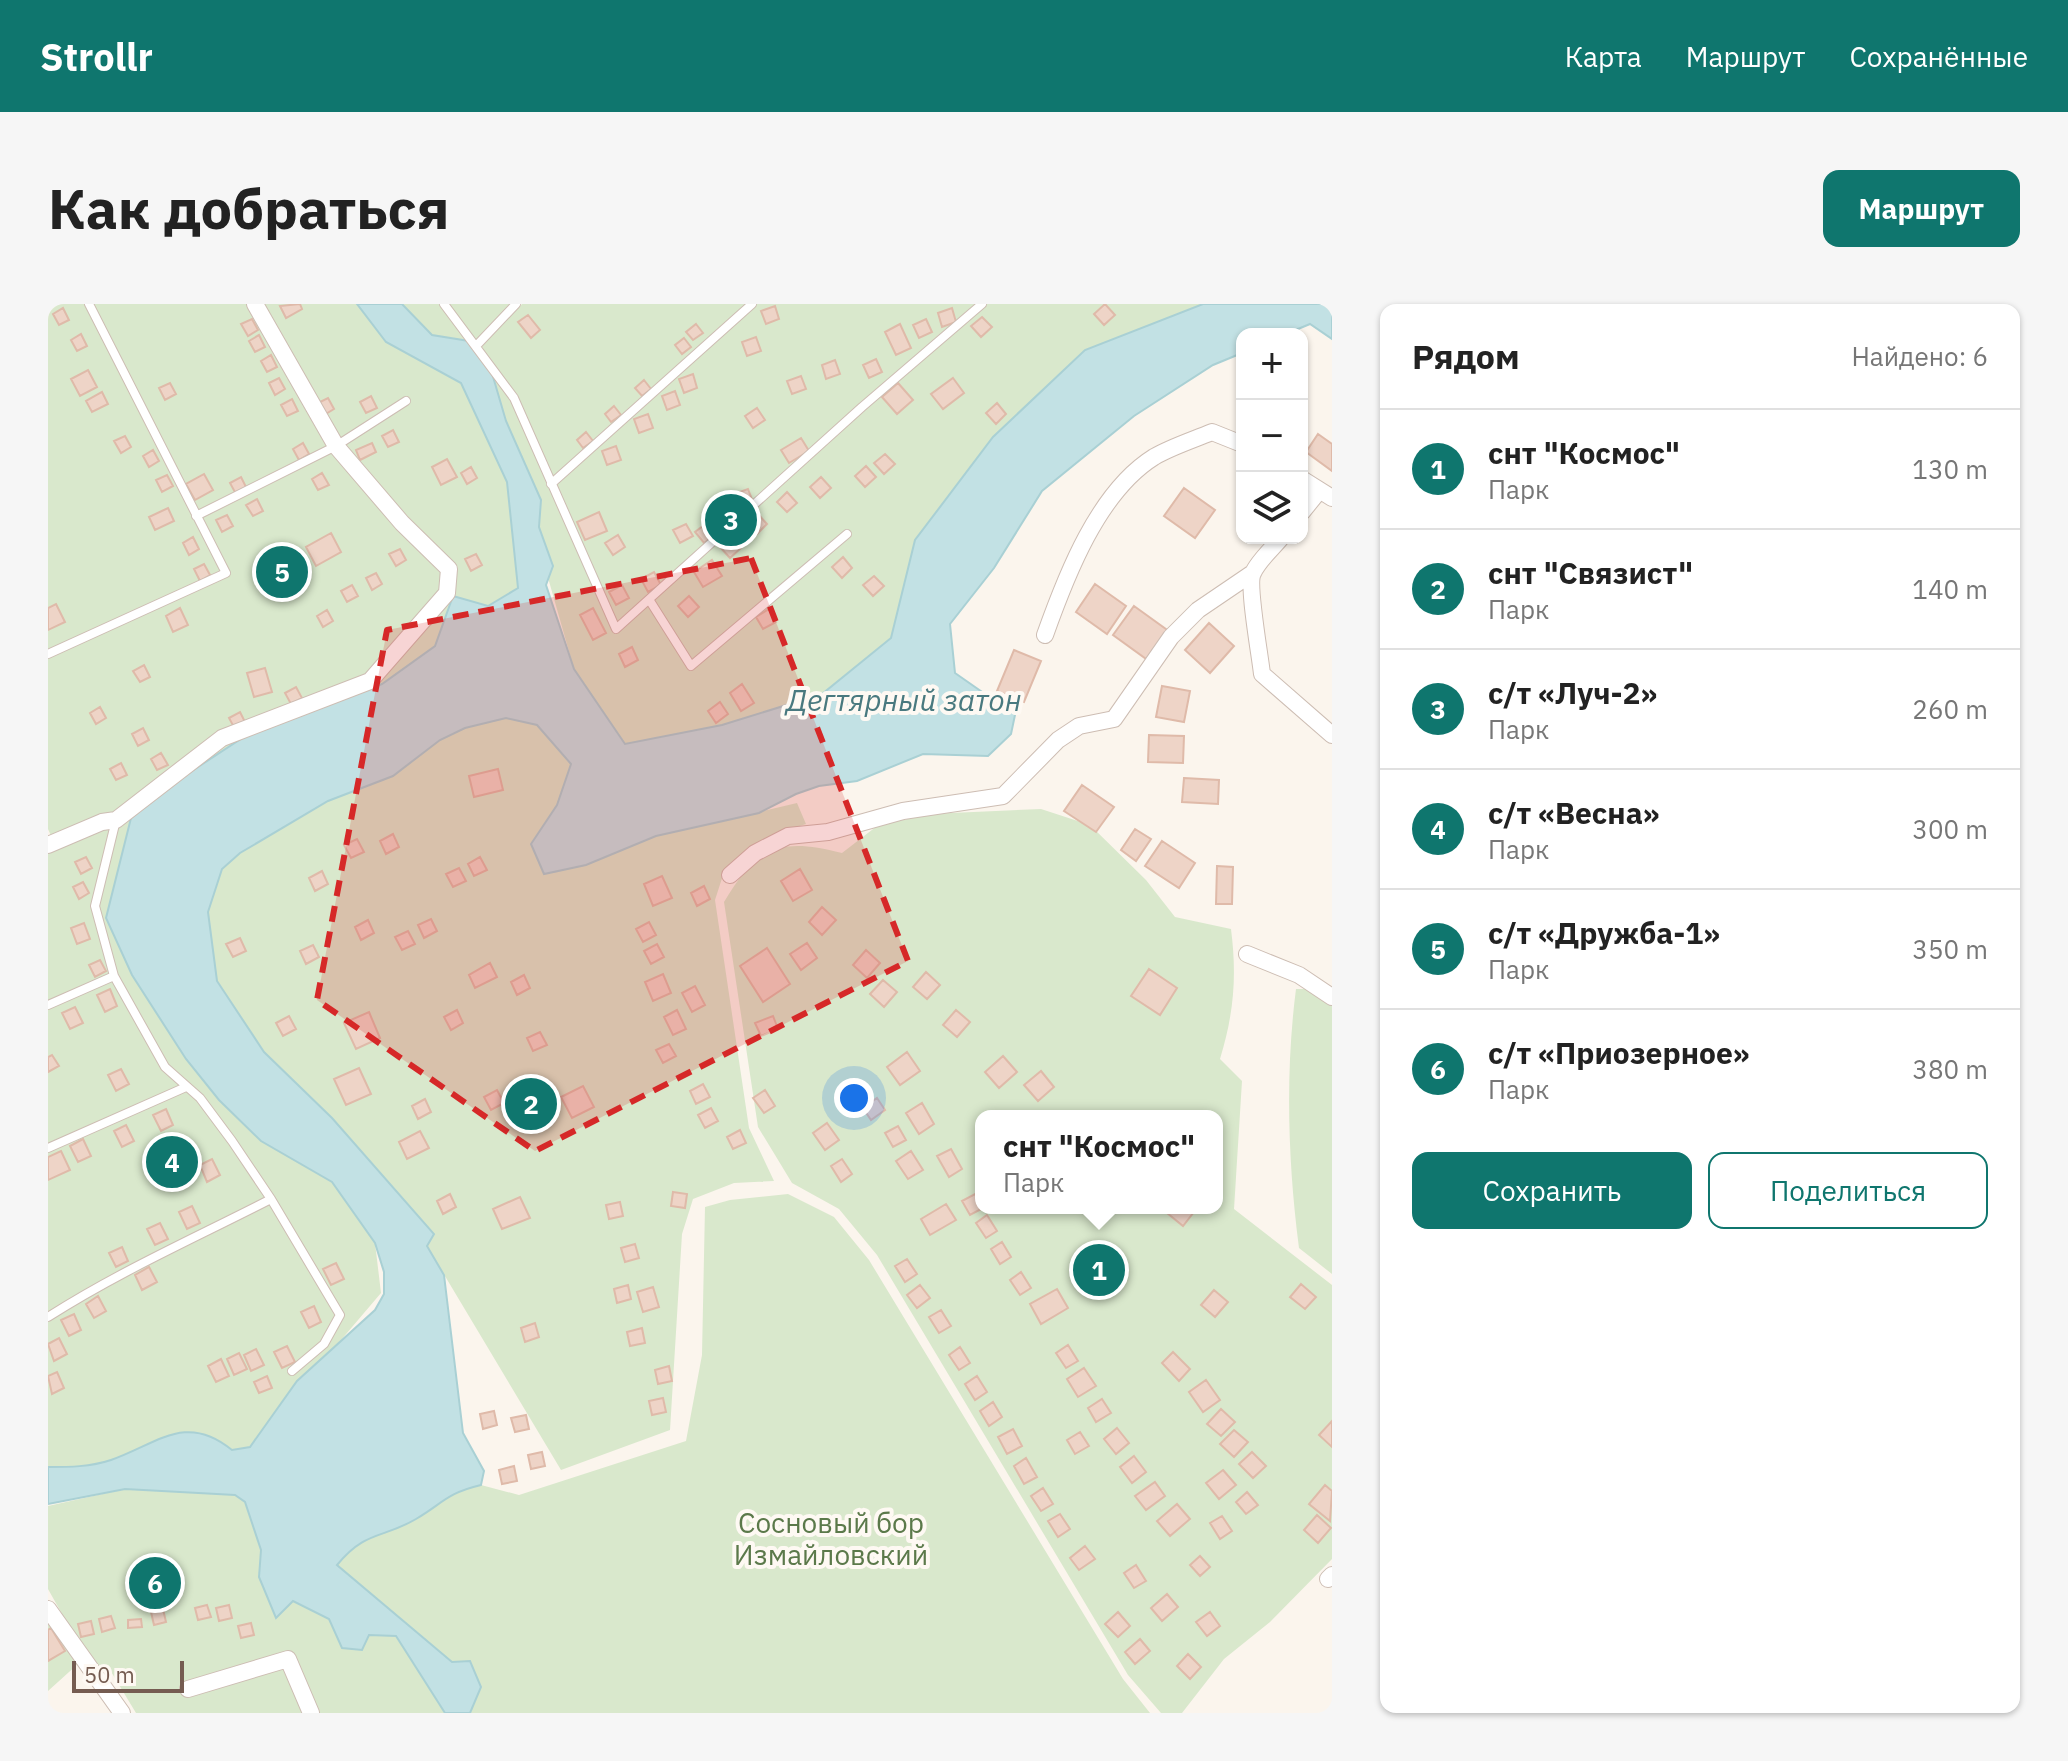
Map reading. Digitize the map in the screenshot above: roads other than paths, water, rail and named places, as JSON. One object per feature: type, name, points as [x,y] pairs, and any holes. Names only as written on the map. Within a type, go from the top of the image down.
[{"type":"street","points":[[48,844],[102,822],[116,820],[222,738],[370,681],[447,593],[449,569],[402,523],[336,446],[255,304]]},
{"type":"street","points":[[1045,635],[1067,573],[1105,505],[1153,458],[1212,432],[1236,442]]},
{"type":"street","points":[[1308,483],[1326,494],[1308,508]]},
{"type":"street","points":[[730,875],[755,853],[788,836],[828,832],[903,811],[1003,796],[1058,740],[1079,726],[1114,719],[1171,637],[1198,610],[1251,574],[1276,544]]},
{"type":"street","points":[[1251,574],[1251,601],[1258,626],[1262,674],[1332,735]]},
{"type":"street","points":[[1247,954],[1299,975],[1332,997]]},
{"type":"street","points":[[48,1609],[122,1713]]},
{"type":"street","points":[[188,1689],[288,1659],[311,1713]]},
{"type":"lane","points":[[48,654],[226,573],[89,304]]},
{"type":"lane","points":[[444,304],[514,398],[616,629],[862,407],[982,304]]},
{"type":"lane","points":[[477,345],[516,304]]},
{"type":"lane","points":[[551,484],[752,304]]},
{"type":"lane","points":[[196,516],[336,446],[406,401]]},
{"type":"lane","points":[[650,601],[691,666],[847,534]]},
{"type":"lane","points":[[116,820],[95,906],[114,976],[165,1067],[200,1098],[271,1199],[340,1315],[324,1344],[292,1371]]},
{"type":"lane","points":[[48,1005],[114,976]]},
{"type":"lane","points":[[48,1148],[186,1087]]},
{"type":"lane","points":[[48,1317],[143,1260],[169,1251],[271,1199]]},
{"type":"water","name":"Дегтярный затон","points":[[357,304],[402,304],[432,335],[475,342],[489,363],[506,421],[541,500],[539,527],[553,566],[546,585],[574,669],[625,744],[722,725],[822,694],[891,638],[915,540],[993,437],[1085,350],[1203,304],[1332,304],[1332,339],[1310,324],[1300,328],[1236,328],[1236,355],[1213,365],[1134,416],[1042,491],[994,568],[950,624],[955,673],[1015,715],[1011,734],[988,756],[923,754],[857,781],[819,786],[796,794],[759,813],[656,836],[586,865],[544,874],[531,844],[557,805],[571,764],[537,725],[506,718],[465,728],[440,740],[393,776],[328,801],[240,853],[222,869],[208,912],[217,981],[264,1052],[332,1118],[434,1234],[427,1246],[444,1275],[463,1433],[484,1471],[481,1485],[453,1495],[416,1519],[366,1540],[337,1565],[452,1662],[470,1661],[481,1687],[470,1713],[445,1713],[396,1636],[369,1635],[362,1650],[342,1648],[329,1619],[293,1601],[276,1618],[259,1577],[261,1550],[245,1502],[235,1495],[125,1489],[48,1504],[48,1467],[103,1462],[186,1432],[200,1433],[232,1450],[250,1447],[297,1381],[375,1310],[384,1294],[384,1272],[375,1243],[332,1182],[261,1141],[219,1100],[186,1059],[132,975],[106,918],[131,818],[178,780],[250,733],[382,684],[435,646],[453,596],[488,606],[518,588],[507,482],[461,383],[386,342]]},
{"type":"place","name":"с/т «Луч-2»","points":[[731,520]]},
{"type":"place","name":"с/т «Дружба-1»","points":[[282,572]]},
{"type":"place","name":"снт \"Связист\"","points":[[531,1104]]},
{"type":"place","name":"с/т «Весна»","points":[[172,1162]]},
{"type":"place","name":"снт \"Космос\"","points":[[1099,1270]]},
{"type":"place","name":"с/т «Приозерное»","points":[[155,1583]]},
{"type":"park label","name":"Сосновый бор Измайловский","points":[[831,1539]]}]
